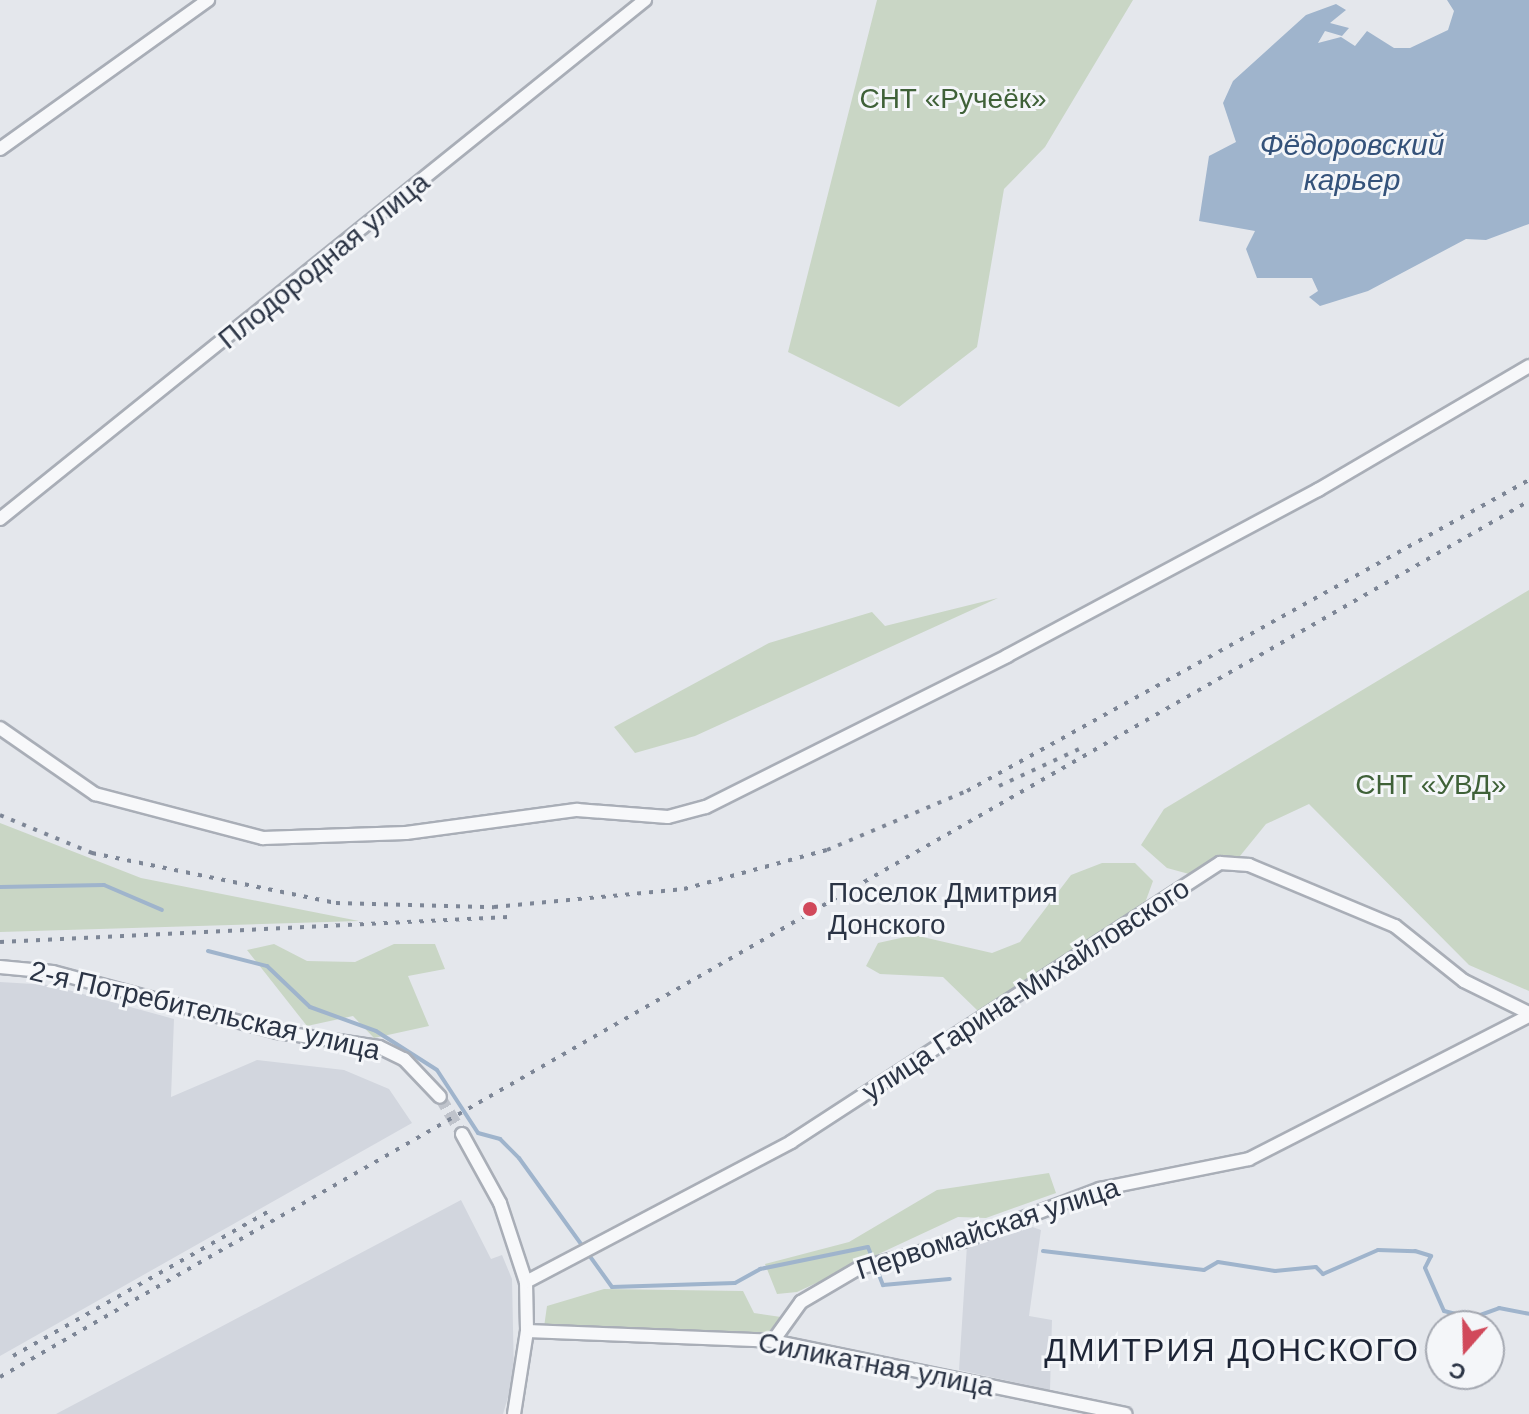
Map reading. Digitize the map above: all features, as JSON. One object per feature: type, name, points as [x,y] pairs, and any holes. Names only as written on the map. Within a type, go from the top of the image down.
[{"type":"street","points":[[0,149],[208,0]]},
{"type":"street","name":"Плодородная улица","points":[[0,519],[645,0]]},
{"type":"street","points":[[0,728],[95,794],[263,838],[406,833],[577,810],[668,817],[706,807],[1007,656],[1318,490],[1529,366]]},
{"type":"street","name":"улица Гарина-Михайловского","points":[[526,1282],[791,1142],[1220,863],[1249,865],[1395,926],[1464,981],[1529,1014]]},
{"type":"street","name":"2-я Потребительская улица","points":[[0,967],[53,972],[277,1032],[379,1047],[404,1059],[440,1097]]},
{"type":"street","name":"Первомайская улица","points":[[773,1341],[801,1302],[859,1268],[963,1241],[1100,1189],[1249,1159],[1529,1014]]},
{"type":"street","points":[[462,1134],[500,1203],[526,1282],[527,1331],[514,1414]]},
{"type":"street","name":"Силикатная улица","points":[[527,1331],[773,1341],[1126,1414]]},
{"type":"shaded area","points":[[0,982],[50,985],[174,1019],[171,1097],[257,1060],[344,1070],[389,1089],[412,1123],[0,1356]]},
{"type":"shaded area","points":[[461,1200],[491,1259],[502,1255],[512,1279],[514,1377],[503,1414],[56,1414]]},
{"type":"shaded area","points":[[1021,1223],[1041,1230],[1029,1316],[1052,1320],[1050,1390],[959,1370],[967,1245]]},
{"type":"green space","name":"СНТ «Ручеёк»","points":[[877,0],[1133,0],[1045,147],[1004,189],[977,347],[899,407],[788,352]]},
{"type":"green space","name":"СНТ «УВД»","points":[[1529,590],[1529,991],[1469,965],[1309,804],[1266,824],[1240,856],[1212,860],[1189,874],[1167,868],[1141,845],[1164,809]]},
{"type":"green space","points":[[998,598],[695,736],[635,753],[614,727],[769,643],[872,612],[885,626]]},
{"type":"green space","points":[[0,823],[141,878],[359,921],[0,932]]},
{"type":"green space","points":[[1102,863],[1135,863],[1153,881],[1145,903],[978,1011],[943,977],[880,974],[866,966],[878,943],[914,935],[992,953],[1020,942],[1071,875]]},
{"type":"green space","points":[[274,944],[307,961],[355,962],[394,944],[435,944],[445,969],[408,976],[429,1026],[374,1038],[353,1016],[307,1026],[247,950]]},
{"type":"green space","points":[[1049,1173],[1056,1193],[986,1218],[958,1217],[797,1292],[777,1294],[765,1264],[849,1242],[937,1190]]},
{"type":"green space","points":[[604,1289],[743,1291],[754,1313],[781,1317],[766,1335],[544,1327],[547,1306]]},
{"type":"water","name":"Фёдоровский карьер","points":[[1447,0],[1529,0],[1529,224],[1486,240],[1466,239],[1368,291],[1320,306],[1309,297],[1318,291],[1312,278],[1257,278],[1246,249],[1255,231],[1199,221],[1209,156],[1236,142],[1223,103],[1233,81],[1306,15],[1336,4],[1346,10],[1330,23],[1349,28],[1342,36],[1325,31],[1318,43],[1341,37],[1355,46],[1367,31],[1394,48],[1410,48],[1448,30],[1454,11]]},
{"type":"waterway","points":[[0,887],[104,885],[162,910]]},
{"type":"waterway","points":[[208,951],[267,966],[310,1007],[376,1031],[437,1070],[478,1133],[500,1139],[519,1158],[612,1287],[735,1283],[760,1269],[868,1247],[883,1285],[950,1279]]},
{"type":"waterway","points":[[1043,1251],[1204,1270],[1218,1262],[1275,1271],[1316,1267],[1323,1274],[1378,1250],[1415,1251],[1431,1256],[1425,1268],[1444,1311],[1472,1318],[1499,1308],[1529,1314]]},
{"type":"tunnel","points":[[440,1097],[462,1134]]},
{"type":"railway","points":[[0,815],[92,853],[336,903],[494,907],[684,889],[827,850],[967,791],[1529,480]]},
{"type":"railway","points":[[0,1377],[1529,501]]},
{"type":"railway","points":[[999,786],[1079,749]]},
{"type":"railway","points":[[0,942],[508,917]]},
{"type":"railway","points":[[13,1356],[271,1210]]},
{"type":"place","name":"Поселок Дмитрия Донского","points":[[810,909]]},
{"type":"district","name":"ДМИТРИЯ ДОНСКОГО","points":[[1232,1350]]}]
